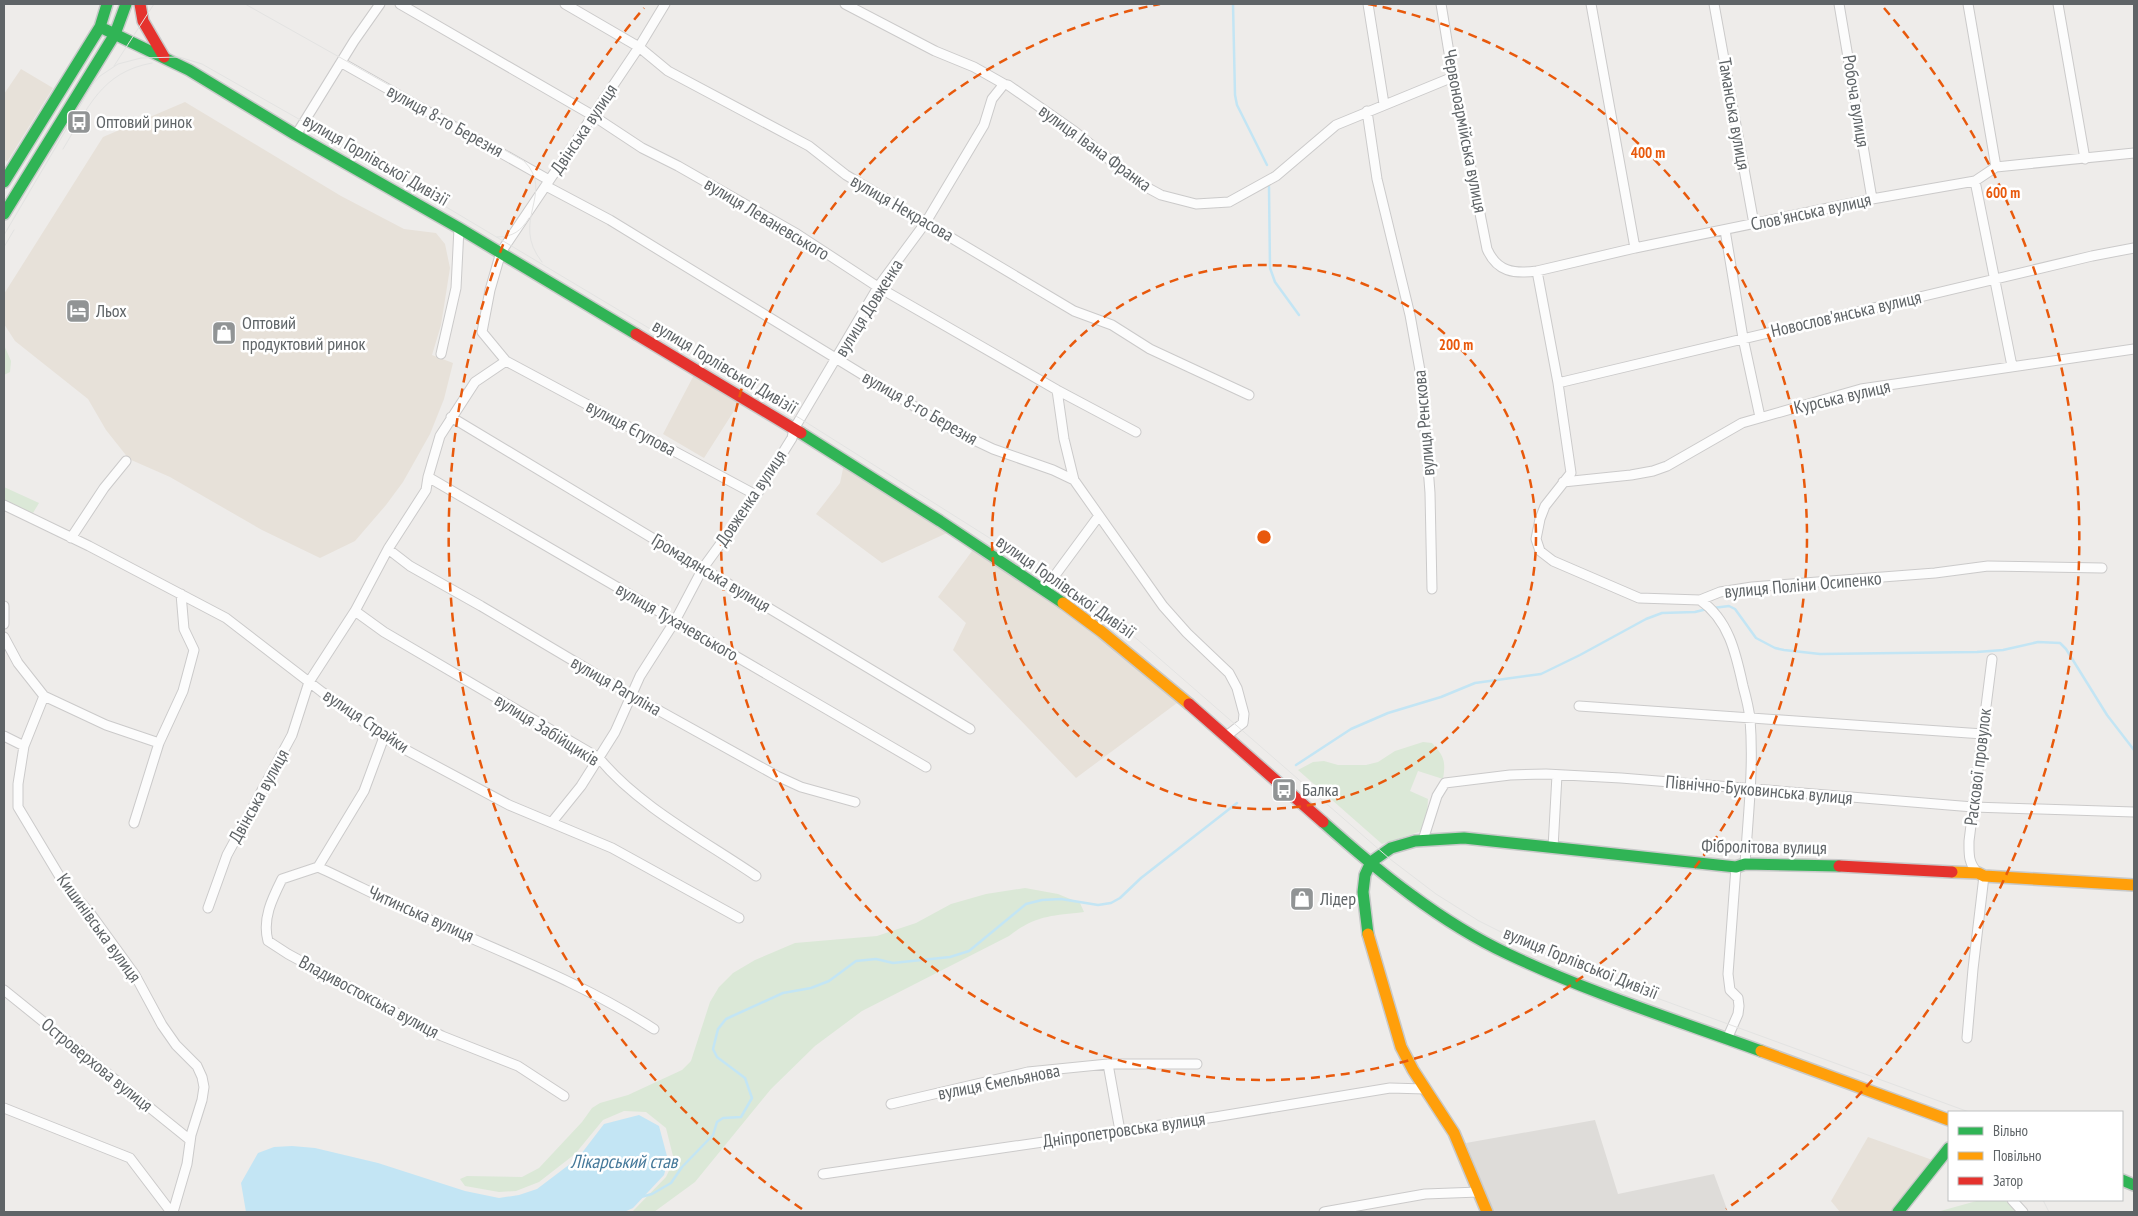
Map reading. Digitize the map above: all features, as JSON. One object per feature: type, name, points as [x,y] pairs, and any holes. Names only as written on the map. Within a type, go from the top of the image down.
[{"type":"main road","points":[[4,182],[100,27],[107,4]]},
{"type":"main road","points":[[4,214],[115,34],[126,4]]},
{"type":"main road","points":[[140,4],[143,21],[164,56]]},
{"type":"main road","name":"вулиця Горлівської Дивізії","points":[[100,27],[164,56],[296,135],[501,252],[794,429],[1046,591],[1130,654],[1370,864],[1439,914],[1508,954],[1578,984],[1948,1120]]},
{"type":"main road","name":"Фібролітова вулиця","points":[[1370,864],[1394,848],[1423,840],[1464,838],[1741,866],[1835,866],[2134,885]]},
{"type":"main road","points":[[1370,864],[1366,874],[1364,904],[1374,960],[1403,1052],[1425,1089],[1448,1121],[1487,1212]]},
{"type":"main road","points":[[1898,1212],[1948,1149]]},
{"type":"street","points":[[296,135],[380,4]]},
{"type":"street","name":"вулиця Леваневського","points":[[400,4],[592,115],[642,148],[678,166],[797,234],[878,287],[1057,390],[1136,432]]},
{"type":"street","name":"вулиця Некрасова","points":[[565,4],[639,47],[668,71],[809,146],[846,176],[1074,311],[1112,325],[1150,349],[1249,395]]},
{"type":"street","name":"Двінська вулиця","points":[[208,908],[227,855],[292,736],[309,682],[355,611],[388,549],[426,490],[440,436],[475,382],[506,361],[482,332],[490,290],[501,252],[639,47],[665,4]]},
{"type":"street","name":"вулиця Івана Франка","points":[[845,4],[935,51],[974,67],[1008,85],[1074,131],[1137,182],[1161,195],[1196,204],[1229,202],[1276,176],[1336,125],[1453,77]]},
{"type":"street","points":[[1368,4],[1384,104]]},
{"type":"street","name":"Червоноармійська вулиця","points":[[1441,4],[1453,77],[1487,249],[1491,258]]},
{"type":"street","points":[[1591,4],[1635,248]]},
{"type":"street","name":"Таманська вулиця","points":[[1714,4],[1754,224]]},
{"type":"street","name":"Робоча вулиця","points":[[1841,4],[1872,199]]},
{"type":"street","points":[[1968,4],[1996,167]]},
{"type":"street","points":[[2058,4],[2085,159]]},
{"type":"street","name":"вулиця 8-го Березня","points":[[342,63],[610,220],[953,430],[993,449],[1053,470],[1074,480]]},
{"type":"street","name":"вулиця Довженка","points":[[794,429],[878,287],[926,222],[984,125],[992,99],[1004,84]]},
{"type":"street","name":"вулиця Ренскова","points":[[1367,111],[1377,179],[1410,315],[1421,376],[1430,493],[1432,589]]},
{"type":"street","name":"Слов'янська вулиця","points":[[1491,258],[1498,266],[1506,269],[1526,272],[1537,271],[1635,248],[1872,199],[1975,181],[1996,167],[2134,153]]},
{"type":"street","points":[[1975,181],[2012,366]]},
{"type":"street","points":[[441,354],[456,288],[459,228]]},
{"type":"street","points":[[1725,230],[1742,338],[1760,418]]},
{"type":"street","name":"Новослов'янська вулиця","points":[[1558,383],[1742,338],[1816,323],[2092,256],[2134,248]]},
{"type":"street","name":"вулиця Поліни Осипенко","points":[[1537,271],[1558,383],[1570,472],[1545,506],[1540,519],[1536,540],[1540,551],[1553,561],[1640,598],[1706,605],[1720,592],[1752,587],[1898,576],[1988,566],[2102,568]]},
{"type":"street","name":"Курська вулиця","points":[[1563,482],[1631,475],[1660,469],[1728,430],[1760,418],[1860,389],[2134,349]]},
{"type":"street","name":"вулиця Єгупова","points":[[506,361],[756,495]]},
{"type":"street","points":[[1057,390],[1064,439],[1074,480],[1098,517],[1163,606],[1187,633],[1229,673],[1234,682],[1244,714],[1244,723],[1226,737]]},
{"type":"street","name":"Громадянська вулиця","points":[[451,417],[970,729]]},
{"type":"street","name":"Довженка вулиця","points":[[552,822],[581,786],[599,758],[615,732],[640,676],[675,621],[703,568],[756,495],[792,438],[794,429]]},
{"type":"street","points":[[71,538],[104,488],[126,462]]},
{"type":"street","name":"вулиця Тухачевського","points":[[428,477],[926,767]]},
{"type":"street","name":"вулиця Страйки","points":[[4,505],[226,618],[309,682],[393,743],[509,805],[612,848],[739,918]]},
{"type":"street","points":[[1046,591],[1053,578],[1098,517]]},
{"type":"street","name":"вулиця Рагуліна","points":[[388,549],[410,566],[482,606],[631,695],[777,776],[801,787],[854,802]]},
{"type":"street","points":[[134,823],[159,743],[184,691],[194,650],[184,629],[181,594]]},
{"type":"street","points":[[1706,605],[1729,632],[1735,648],[1750,719],[1750,789],[1728,974],[1730,990],[1738,998],[1739,1006],[1738,1014],[1727,1039]]},
{"type":"street","points":[[4,606],[4,624]]},
{"type":"street","name":"вулиця Забійщиків","points":[[355,611],[384,632],[599,758],[610,772],[666,817],[756,876]]},
{"type":"street","points":[[4,637],[18,663],[44,696],[106,725],[159,743]]},
{"type":"street","name":"Раскової провулок","points":[[1981,874],[1971,866],[1969,858],[1973,807],[1992,659]]},
{"type":"street","name":"Кишинівська вулиця","points":[[44,696],[24,746],[18,784],[18,807],[63,882],[90,912],[136,974],[162,1025],[176,1045],[197,1066],[202,1077],[204,1087],[202,1100],[190,1140],[187,1164],[172,1212]]},
{"type":"street","points":[[1579,706],[1983,734]]},
{"type":"street","points":[[4,736],[24,746]]},
{"type":"street","points":[[318,867],[364,792],[384,737]]},
{"type":"street","name":"Північно-Буковинська вулиця","points":[[1423,840],[1437,796],[1445,782],[1510,775],[1557,775],[1973,807],[2134,812]]},
{"type":"street","points":[[1553,848],[1557,775]]},
{"type":"street","name":"Читинська вулиця","points":[[318,867],[428,920],[497,947],[573,983],[619,1006],[654,1029]]},
{"type":"street","name":"Владивостокська вулиця","points":[[318,867],[282,879],[270,901],[265,930],[268,941],[305,964],[417,1024],[518,1066],[564,1096]]},
{"type":"street","points":[[1967,1038],[1981,874]]},
{"type":"street","name":"Островерхова вулиця","points":[[4,990],[190,1140]]},
{"type":"street","points":[[1108,1064],[1120,1131]]},
{"type":"street","name":"вулиця Ємельянова","points":[[892,1104],[1028,1072],[1108,1064],[1197,1064]]},
{"type":"street","name":"Дніпропетровська вулиця","points":[[822,1174],[1120,1131],[1390,1088],[1425,1089]]},
{"type":"street","points":[[4,1108],[130,1158],[172,1212]]},
{"type":"street","points":[[1324,1212],[1425,1194],[1479,1192]]},
{"type":"street","points":[[2013,1201],[2023,1212]]},
{"type":"shaded area","points":[[21,69],[53,88],[7,162],[4,159],[4,94]]},
{"type":"shaded area","name":"Оптовий продуктовий ринок","points":[[185,102],[341,196],[404,229],[436,233],[445,244],[450,268],[441,325],[432,355],[453,363],[444,399],[430,434],[403,482],[386,505],[355,541],[320,558],[262,530],[170,477],[129,459],[106,430],[88,399],[15,341],[4,324],[4,294],[103,137]]},
{"type":"shaded area","points":[[694,375],[739,403],[704,458],[663,434]]},
{"type":"shaded area","points":[[844,464],[949,532],[882,563],[816,514],[840,483]]},
{"type":"shaded area","points":[[975,547],[1091,630],[1177,703],[1076,778],[953,650],[966,623],[938,597]]},
{"type":"shaded area","points":[[1595,1120],[1618,1194],[1714,1174],[1728,1212],[1493,1212],[1466,1143]]},
{"type":"shaded area","points":[[1868,1137],[1938,1162],[1898,1212],[1840,1212],[1831,1201]]},
{"type":"green space","points":[[4,345],[11,361],[10,372],[4,375]]},
{"type":"green space","points":[[4,487],[39,503],[33,513],[4,502]]},
{"type":"green space","points":[[1423,742],[1432,743],[1442,755],[1444,763],[1443,779],[1418,771],[1410,791],[1428,799],[1428,829],[1382,844],[1298,770],[1313,762],[1324,761],[1338,765],[1366,765],[1378,762],[1395,751]]},
{"type":"green space","points":[[1025,888],[1058,894],[1080,903],[1084,912],[1062,914],[1027,924],[1009,936],[862,1011],[815,1046],[771,1089],[695,1182],[654,1212],[632,1212],[666,1177],[674,1160],[666,1128],[646,1112],[624,1111],[603,1120],[575,1154],[539,1182],[516,1191],[499,1192],[465,1186],[460,1179],[467,1176],[522,1177],[539,1168],[582,1122],[592,1108],[600,1103],[628,1095],[682,1070],[691,1061],[710,1002],[719,987],[733,973],[755,960],[795,943],[877,936],[916,923],[951,904],[986,894]]},
{"type":"green space","points":[[1976,1201],[2006,1201],[2016,1212],[1937,1212]]},
{"type":"water","name":"Лікарський став","points":[[639,1115],[659,1126],[668,1160],[664,1175],[633,1208],[624,1212],[246,1212],[241,1183],[258,1153],[274,1147],[315,1148],[378,1163],[465,1191],[499,1198],[519,1195],[537,1189],[578,1158],[604,1124]]},
{"type":"waterway","points":[[1233,4],[1235,95],[1237,105],[1267,165]]},
{"type":"waterway","points":[[1269,187],[1270,268],[1275,282],[1299,315]]},
{"type":"waterway","points":[[1713,608],[1729,606],[1735,609],[1756,638],[1775,648],[1820,654],[1977,652],[2003,650],[2038,642],[2060,643],[2066,649],[2107,715],[2134,750]]},
{"type":"waterway","points":[[1296,765],[1351,729],[1388,713],[1441,697],[1475,683],[1541,674],[1646,619],[1662,613],[1695,612],[1707,609]]},
{"type":"waterway","points":[[641,1197],[652,1194],[671,1183],[682,1167],[713,1135],[717,1122],[723,1118],[741,1117],[752,1098],[745,1078],[717,1057],[713,1049],[718,1029],[726,1019],[783,993],[811,988],[829,981],[856,961],[876,959],[893,963],[950,957],[969,951],[1026,904],[1042,900],[1061,899],[1098,905],[1111,903],[1120,898],[1141,878],[1237,803]]},
{"type":"tram line","points":[[114,66],[154,4]]},
{"type":"tram line","points":[[245,4],[524,161],[533,173],[536,185],[530,220],[530,233],[533,247],[542,262]]},
{"type":"tram line","points":[[4,235],[93,84],[100,76],[118,64],[141,58],[179,57],[202,64],[304,122],[801,419],[1053,578],[1137,639],[1390,859],[1436,894],[1479,921],[1535,949],[1602,978],[1966,1111]]},
{"type":"tram line","points":[[63,149],[89,106],[108,83],[120,74],[152,63]]},
{"type":"tram line","points":[[497,237],[508,236],[516,232],[529,218]]},
{"type":"tram line","points":[[4,247],[14,230]]},
{"type":"tram line","points":[[2044,1201],[2049,1212]]},
{"type":"traffic: fast","points":[[4,182],[100,27],[107,4]]},
{"type":"traffic: fast","points":[[4,214],[115,34],[126,4]]},
{"type":"traffic: fast","points":[[100,27],[189,70],[296,135],[459,228],[636,334]]},
{"type":"traffic: fast","points":[[801,433],[940,521],[1063,603]]},
{"type":"traffic: fast","points":[[1323,822],[1411,895],[1458,927],[1483,941],[1539,968],[1633,1006],[1761,1051]]},
{"type":"traffic: fast","points":[[1368,934],[1363,892],[1365,875],[1371,862],[1391,848],[1415,841],[1464,838],[1736,867],[1745,864],[1839,866]]},
{"type":"traffic: fast","points":[[1898,1212],[1948,1149]]},
{"type":"traffic: fast","points":[[2123,1180],[2134,1185]]},
{"type":"traffic: slow","points":[[1063,603],[1102,632],[1189,704]]},
{"type":"traffic: slow","points":[[1952,872],[1978,873],[1984,876],[2134,885]]},
{"type":"traffic: slow","points":[[1368,934],[1401,1047],[1413,1070],[1454,1133],[1487,1212]]},
{"type":"traffic: slow","points":[[1761,1051],[1948,1120]]},
{"type":"traffic: jam","points":[[140,4],[143,21],[164,57]]},
{"type":"traffic: jam","points":[[636,334],[801,433]]},
{"type":"traffic: jam","points":[[1189,704],[1323,822]]},
{"type":"traffic: jam","points":[[1839,866],[1952,872]]},
{"type":"place","name":"Оптовий ринок","points":[[79,122]]},
{"type":"place","name":"Льох","points":[[78,311]]},
{"type":"place","name":"Оптовий продуктовий ринок","points":[[224,333]]},
{"type":"place","name":"Балка","points":[[1284,790]]},
{"type":"place","name":"Лідер","points":[[1302,899]]}]
